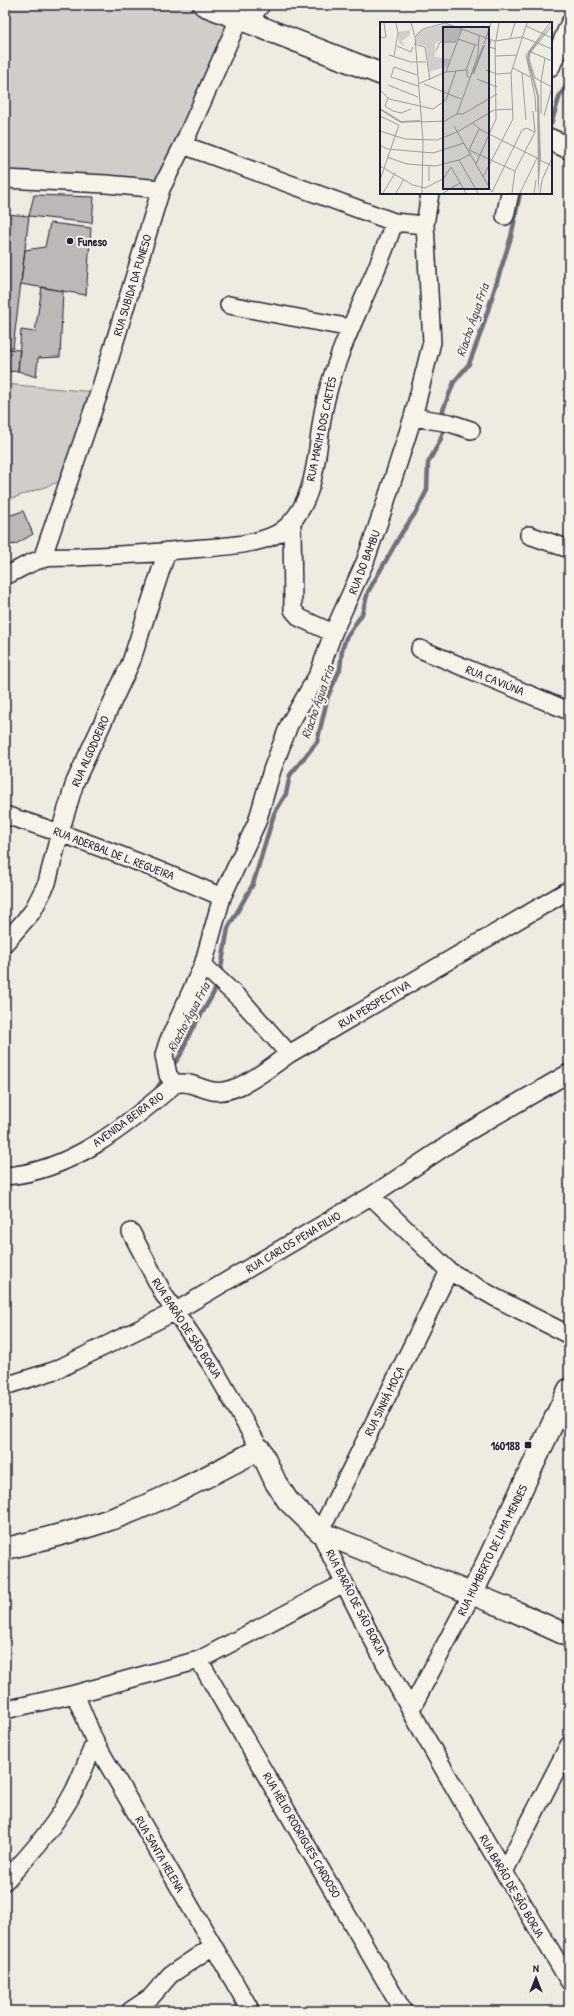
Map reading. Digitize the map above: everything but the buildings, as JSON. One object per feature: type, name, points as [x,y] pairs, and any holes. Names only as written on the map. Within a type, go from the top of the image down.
[{"type":"street","points":[[204,5],[380,74]]},
{"type":"street","name":"RUA SUBIDA DA FUNESO","points":[[42,559],[101,387],[161,189],[243,20],[261,5]]},
{"type":"street","points":[[552,65],[569,24]]},
{"type":"street","points":[[183,145],[394,222],[425,225]]},
{"type":"street","points":[[5,179],[106,184],[161,189]]},
{"type":"street","name":"RUA DO BAMBU","points":[[222,897],[257,822],[272,770],[289,725],[319,673],[333,633],[365,562],[413,417],[432,342],[425,225],[430,194]]},
{"type":"street","points":[[505,216],[510,194]]},
{"type":"street","name":"RUA MARIM DOS CAETÉS","points":[[5,576],[42,559],[166,551],[252,543],[277,534],[292,522],[300,510],[315,474],[323,414],[331,378],[350,328],[387,244],[394,222]]},
{"type":"street","points":[[229,305],[350,328]]},
{"type":"street","points":[[413,417],[442,422],[471,430]]},
{"type":"street","points":[[292,522],[293,610],[300,618],[333,633]]},
{"type":"street","points":[[529,535],[569,549]]},
{"type":"street","name":"RUA ALGODOEIRO","points":[[5,943],[32,912],[47,883],[75,782],[131,662],[166,551]]},
{"type":"street","name":"RUA CAVIÚNA","points":[[420,649],[569,711]]},
{"type":"street","name":"RUA ADERBAL DE L. REGUEIRA","points":[[5,815],[60,832],[166,873],[222,897]]},
{"type":"street","name":"RUA PERSPECTIVA","points":[[171,1079],[214,1091],[223,1091],[254,1079],[289,1054],[569,890]]},
{"type":"street","name":"AVENIDA BEIRA RIO","points":[[5,1176],[31,1174],[75,1156],[108,1137],[171,1079],[164,1056],[206,968],[222,897]]},
{"type":"street","points":[[206,968],[242,1000],[289,1054]]},
{"type":"street","name":"RUA CARLOS PENA FILHO","points":[[5,1386],[23,1382],[56,1370],[176,1311],[371,1196],[464,1134],[569,1074]]},
{"type":"street","points":[[371,1196],[449,1271],[496,1298],[569,1335]]},
{"type":"street","name":"RUA BARÃO DE SÃO BORJA","points":[[131,1232],[164,1295],[213,1367],[260,1449],[276,1483],[288,1501],[320,1532],[344,1583],[412,1709],[504,1872],[569,1981]]},
{"type":"street","name":"RUA SINHÁ MOÇA","points":[[320,1532],[449,1271]]},
{"type":"street","name":"RUA HUMBERTO DE LIMA MENDES","points":[[412,1709],[472,1594],[569,1389]]},
{"type":"street","points":[[5,1548],[51,1538],[119,1516],[194,1484],[260,1449]]},
{"type":"street","points":[[320,1532],[472,1594],[569,1636]]},
{"type":"street","points":[[5,1710],[75,1694],[199,1660],[344,1583]]},
{"type":"street","name":"RUA HÉLIO RODRIGUES CARDOSO","points":[[199,1660],[403,2011]]},
{"type":"street","name":"RUA SANTA HELENA","points":[[75,1694],[95,1742],[251,2011]]},
{"type":"street","points":[[5,1881],[22,1864],[63,1810],[75,1790],[95,1742]]},
{"type":"street","points":[[504,1872],[569,1745]]},
{"type":"street","points":[[130,2011],[151,1997],[170,1975],[213,1946]]},
{"type":"shaded area","points":[[5,5],[190,5],[232,20],[165,183],[5,178]]},
{"type":"shaded area","points":[[5,384],[95,392],[67,479],[5,501]]},
{"type":"waterway","name":"Riacho Água Fria","points":[[552,121],[560,95],[569,82]]},
{"type":"waterway","name":"Riacho Água Fria","points":[[444,419],[443,410],[454,382],[469,364],[481,332],[511,237],[520,194]]},
{"type":"waterway","name":"Riacho Água Fria","points":[[220,974],[228,928],[253,884],[274,814],[286,794],[290,775],[317,742],[328,696],[340,669],[342,650],[346,638],[362,614],[368,592],[401,534],[416,512],[427,490],[428,463],[440,441],[445,426]]},
{"type":"waterway","name":"Riacho Água Fria","points":[[171,1066],[181,1054],[189,1034],[218,984]]},
{"type":"waterway","name":"Riacho Água Fria","points":[[156,1090],[165,1076]]},
{"type":"place","name":"Funeso","points":[[70,241]]},
{"type":"place","name":"160188","points":[[528,1445]]}]
